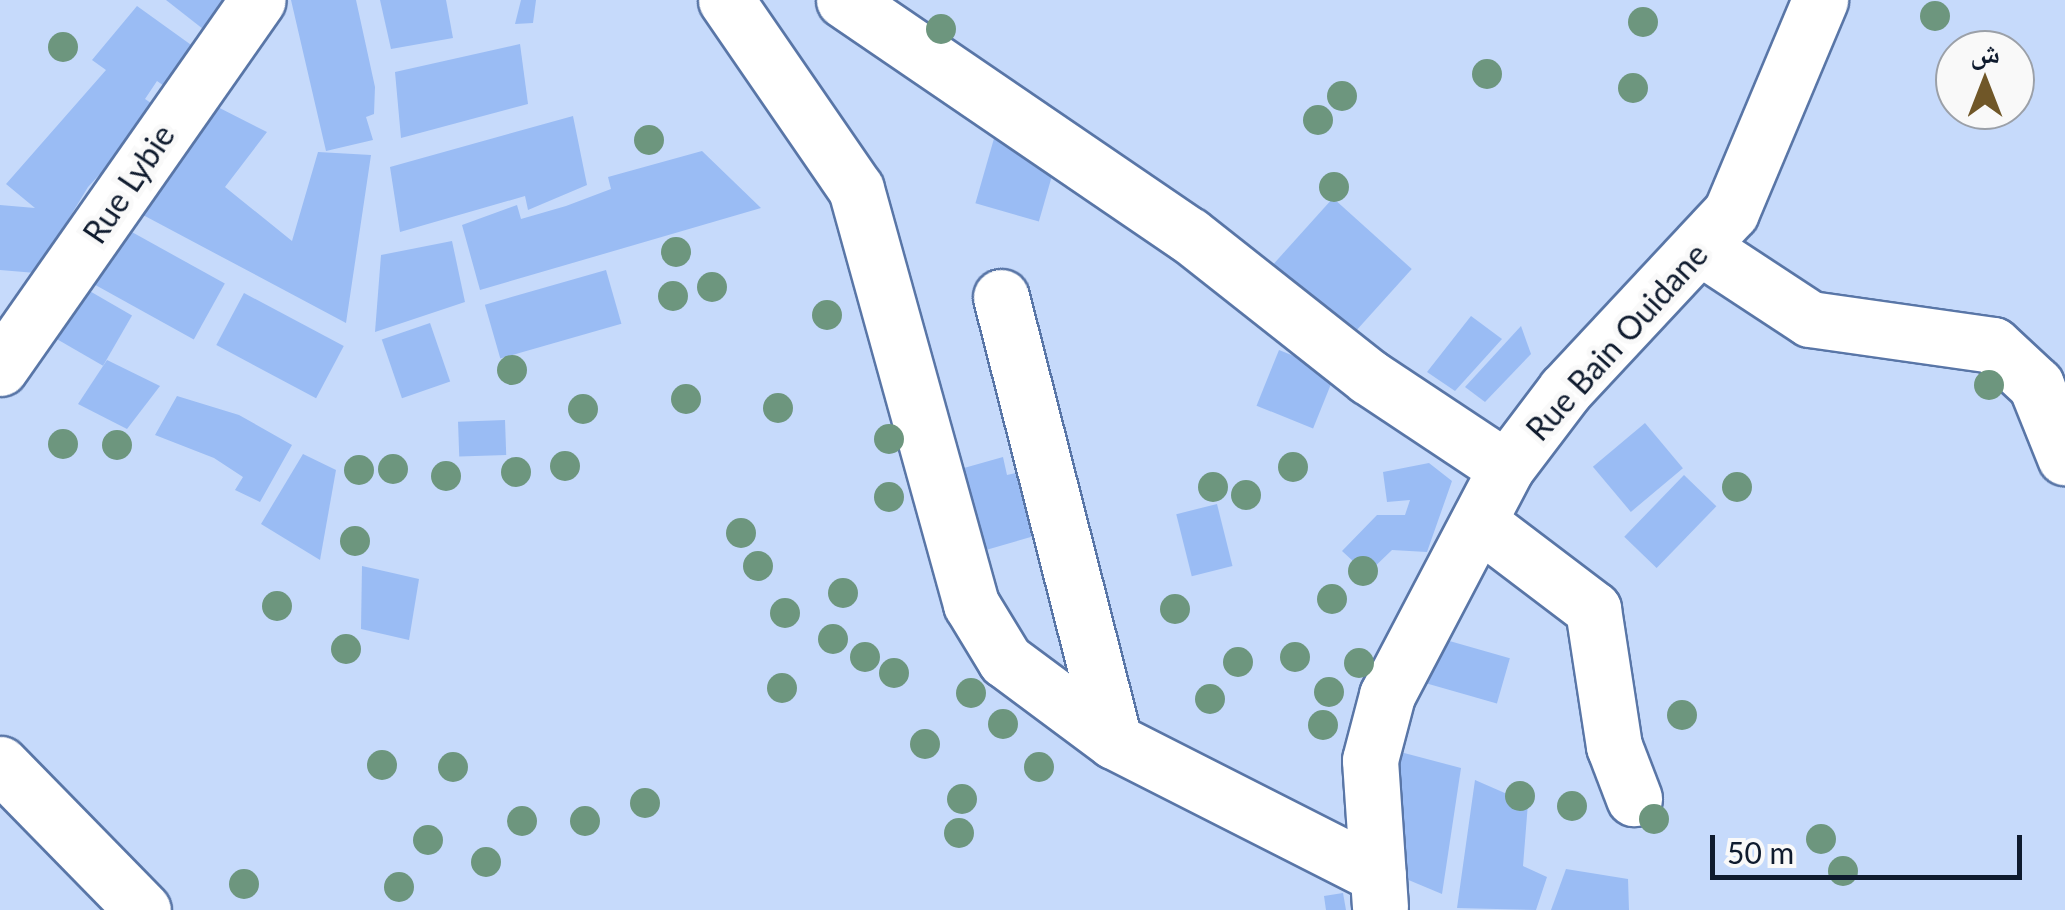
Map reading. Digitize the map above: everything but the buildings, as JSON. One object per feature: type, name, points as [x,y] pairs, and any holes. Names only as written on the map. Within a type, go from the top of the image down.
[{"type":"street","name":"Rue Lybie","points":[[0,368],[258,0]]},
{"type":"street","points":[[726,0],[856,190],[971,604],[1005,660],[1114,741],[1384,899]]},
{"type":"street","points":[[844,0],[1189,234],[1370,378],[1506,468]]},
{"type":"street","name":"Rue Bain Ouidane","points":[[1384,899],[1374,731],[1506,468],[1592,360],[1702,248],[1742,192],[1820,0]]},
{"type":"street","points":[[1702,248],[1810,319],[1993,345],[2036,385],[2065,457]]},
{"type":"street","points":[[1001,297],[1114,741]]},
{"type":"street","points":[[1480,524],[1593,609],[1614,746],[1634,798]]},
{"type":"street","points":[[0,764],[142,910]]}]
